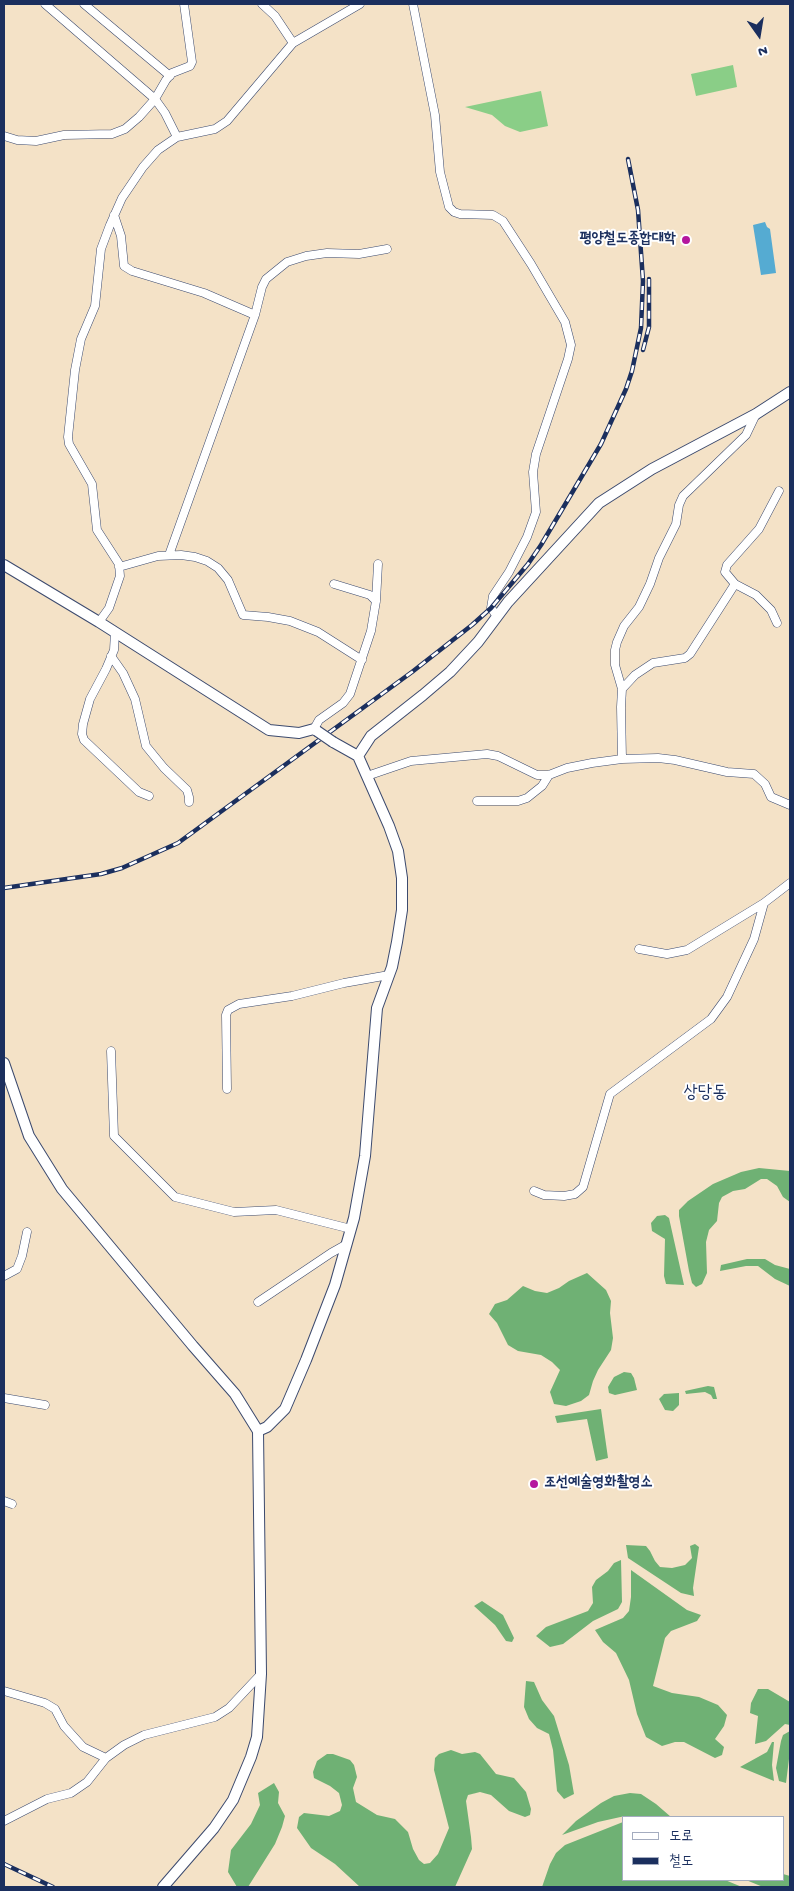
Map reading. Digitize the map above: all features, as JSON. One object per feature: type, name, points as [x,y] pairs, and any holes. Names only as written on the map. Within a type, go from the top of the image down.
[{"type":"street","points":[[45,4],[155,99],[165,113],[177,137]]},
{"type":"street","points":[[84,4],[170,76]]},
{"type":"street","points":[[4,136],[17,140],[36,141],[64,135],[112,134],[125,129],[155,99],[170,76],[190,66],[192,62],[184,4]]},
{"type":"street","points":[[262,4],[275,16],[293,43]]},
{"type":"street","points":[[100,622],[112,600],[120,576],[119,567],[115,556],[100,537],[97,530],[92,484],[69,444],[68,437],[75,370],[81,339],[95,306],[102,248],[114,215],[122,198],[143,167],[158,150],[177,137],[215,129],[227,121],[293,43],[360,4]]},
{"type":"street","points":[[413,4],[435,114],[440,172],[449,207],[454,212],[460,214],[492,215],[503,221],[562,316],[571,345],[536,454],[533,472],[536,512],[527,537],[509,572],[493,596],[491,608],[497,616]]},
{"type":"street","points":[[114,215],[121,236],[124,266],[132,271],[204,292],[255,315]]},
{"type":"street","points":[[170,555],[266,279],[287,262],[306,256],[327,253],[359,254],[387,249]]},
{"type":"street","points":[[358,756],[371,736],[424,695],[450,672],[478,642],[497,616],[552,552],[599,503],[652,469],[756,414],[790,392]]},
{"type":"street","points":[[622,759],[622,689],[615,665],[617,642],[624,626],[639,607],[650,584],[659,558],[676,524],[679,505],[684,496],[746,435],[756,414]]},
{"type":"street","points":[[776,623],[771,610],[756,595],[735,584],[725,572],[727,565],[759,529],[779,491]]},
{"type":"street","points":[[119,567],[158,556],[195,557],[218,568],[228,580],[243,615],[290,621],[318,632],[362,660]]},
{"type":"street","points":[[315,730],[320,720],[343,703],[350,694],[371,631],[376,601],[378,564]]},
{"type":"street","points":[[4,565],[100,622],[269,730],[299,732],[315,730],[358,756],[398,851],[402,878],[402,910],[389,975],[377,1008],[365,1156],[351,1229],[335,1285],[285,1409],[267,1427],[258,1430]]},
{"type":"street","points":[[334,584],[370,595],[376,601]]},
{"type":"street","points":[[622,689],[635,675],[653,663],[685,658],[690,654],[735,584]]},
{"type":"street","points":[[115,632],[114,650],[90,699],[82,734],[84,740],[139,792],[149,796]]},
{"type":"street","points":[[112,656],[123,673],[135,699],[146,746],[164,768],[187,790],[189,802]]},
{"type":"street","points":[[367,776],[411,761],[487,754],[498,756],[537,775],[549,775],[567,768],[622,759],[658,758],[728,772],[754,774],[765,784],[771,797],[790,805]]},
{"type":"street","points":[[477,801],[518,801],[527,798],[542,786],[549,775]]},
{"type":"street","points":[[639,949],[667,954],[687,950],[764,903],[790,883]]},
{"type":"street","points":[[534,1191],[544,1195],[564,1196],[575,1194],[583,1186],[610,1094],[711,1019],[727,997],[754,939],[764,903]]},
{"type":"street","points":[[227,1089],[226,1015],[228,1010],[239,1004],[292,996],[344,983],[389,975]]},
{"type":"street","points":[[111,1051],[114,1136],[175,1197],[234,1212],[276,1210],[351,1229]]},
{"type":"street","points":[[4,1063],[29,1136],[62,1189],[186,1339],[235,1394],[258,1430],[261,1674],[257,1737],[251,1757],[233,1800],[214,1828],[163,1887]]},
{"type":"street","points":[[4,1276],[7,1276],[16,1269],[22,1256],[27,1232]]},
{"type":"street","points":[[258,1302],[330,1253],[347,1244]]},
{"type":"street","points":[[4,1398],[45,1405]]},
{"type":"street","points":[[4,1821],[47,1799],[71,1793],[87,1782],[106,1758],[144,1735],[215,1717],[228,1708],[261,1674]]},
{"type":"street","points":[[4,1690],[45,1703],[55,1709],[64,1726],[83,1747],[106,1758]]},
{"type":"green space","points":[[733,65],[737,87],[696,96],[691,74]]},
{"type":"green space","points":[[541,91],[548,126],[520,132],[505,126],[492,115],[465,107]]},
{"type":"green space","points":[[759,1168],[790,1171],[790,1202],[783,1197],[777,1186],[767,1179],[761,1179],[745,1189],[733,1191],[722,1197],[719,1203],[717,1221],[709,1230],[706,1242],[707,1273],[702,1284],[696,1287],[692,1283],[689,1271],[679,1210],[688,1201],[713,1184],[741,1172]]},
{"type":"green space","points":[[665,1215],[669,1218],[684,1285],[666,1284],[664,1276],[665,1239],[652,1231],[651,1223],[657,1216]]},
{"type":"green space","points":[[747,1259],[765,1259],[775,1265],[790,1269],[790,1286],[775,1279],[758,1266],[746,1266],[720,1271],[721,1265]]},
{"type":"green space","points":[[587,1273],[606,1290],[611,1301],[610,1313],[613,1338],[611,1350],[598,1370],[589,1395],[581,1401],[566,1406],[554,1404],[550,1392],[560,1370],[541,1355],[518,1351],[508,1345],[497,1323],[489,1314],[495,1304],[507,1300],[523,1286],[547,1293]]},
{"type":"green space","points":[[624,1372],[631,1373],[637,1390],[615,1395],[609,1393],[608,1387],[614,1377]]},
{"type":"green space","points":[[708,1386],[714,1387],[717,1399],[713,1399],[711,1395],[705,1392],[686,1394],[685,1391]]},
{"type":"green space","points":[[679,1393],[679,1405],[673,1411],[665,1410],[659,1399],[664,1394]]},
{"type":"green space","points":[[601,1409],[608,1458],[596,1461],[587,1419],[557,1423],[555,1416]]},
{"type":"green space","points":[[695,1544],[699,1547],[693,1588],[694,1596],[681,1593],[628,1558],[626,1545],[646,1546],[660,1567],[672,1568],[685,1565],[692,1558],[690,1546]]},
{"type":"green space","points":[[621,1560],[622,1602],[618,1609],[593,1621],[563,1644],[550,1647],[536,1636],[546,1627],[588,1611],[593,1603],[592,1587],[596,1580],[608,1571],[614,1563]]},
{"type":"green space","points":[[631,1570],[687,1610],[701,1615],[697,1621],[671,1631],[665,1638],[653,1686],[672,1693],[699,1697],[718,1705],[727,1715],[724,1726],[715,1739],[724,1747],[722,1755],[715,1758],[684,1742],[675,1742],[662,1746],[646,1737],[637,1714],[629,1680],[616,1653],[603,1642],[595,1630],[623,1618],[629,1611]]},
{"type":"green space","points":[[482,1601],[503,1615],[514,1638],[512,1642],[506,1641],[495,1625],[474,1606]]},
{"type":"green space","points":[[526,1681],[534,1682],[542,1700],[554,1716],[569,1765],[574,1794],[564,1799],[557,1791],[553,1750],[549,1734],[537,1728],[529,1719],[524,1707]]},
{"type":"green space","points":[[758,1689],[768,1689],[790,1702],[790,1725],[785,1724],[766,1741],[755,1744],[758,1716],[750,1713],[751,1703]]},
{"type":"green space","points":[[790,1731],[790,1751],[786,1783],[779,1781],[776,1768],[783,1735]]},
{"type":"green space","points":[[772,1742],[774,1742],[772,1765],[774,1781],[740,1767],[767,1752]]},
{"type":"green space","points":[[451,1750],[462,1754],[475,1752],[480,1754],[496,1774],[514,1778],[526,1792],[531,1809],[530,1815],[525,1817],[509,1811],[491,1795],[480,1792],[468,1795],[466,1801],[472,1849],[455,1887],[360,1887],[335,1864],[311,1848],[297,1828],[299,1817],[304,1813],[329,1816],[340,1811],[342,1805],[339,1793],[314,1778],[313,1772],[317,1761],[327,1754],[333,1754],[350,1760],[354,1765],[357,1777],[353,1788],[356,1802],[377,1815],[395,1819],[408,1832],[413,1849],[419,1860],[424,1864],[430,1863],[438,1854],[449,1828],[434,1770],[435,1758],[439,1754]]},
{"type":"green space","points":[[274,1783],[279,1792],[278,1803],[285,1816],[282,1827],[275,1844],[248,1887],[237,1887],[228,1872],[231,1850],[251,1824],[260,1805],[258,1793]]},
{"type":"green space","points":[[630,1793],[641,1794],[670,1816],[622,1816],[598,1822],[562,1835],[576,1821],[614,1796]]},
{"type":"green space","points":[[622,1822],[622,1881],[727,1881],[742,1887],[542,1887],[556,1853],[565,1845]]},
{"type":"green space","points":[[784,1874],[790,1876],[790,1887],[763,1887],[748,1881],[784,1881]]},
{"type":"water","points":[[765,222],[770,229],[776,273],[761,275],[753,225]]},
{"type":"railway","points":[[4,888],[101,874],[122,868],[178,843],[412,672],[491,608],[528,564],[541,545],[601,444],[626,389],[632,371],[641,328],[643,281],[638,210],[628,159]]},
{"type":"railway","points":[[643,350],[649,327],[649,279]]},
{"type":"railway","points":[[4,1864],[53,1887]]},
{"type":"place","name":"평양철도종합대학","points":[[686,240]]},
{"type":"place","name":"조선예술영화촬영소","points":[[534,1484]]},
{"type":"district","name":"상당동","points":[[705,1094]]}]
